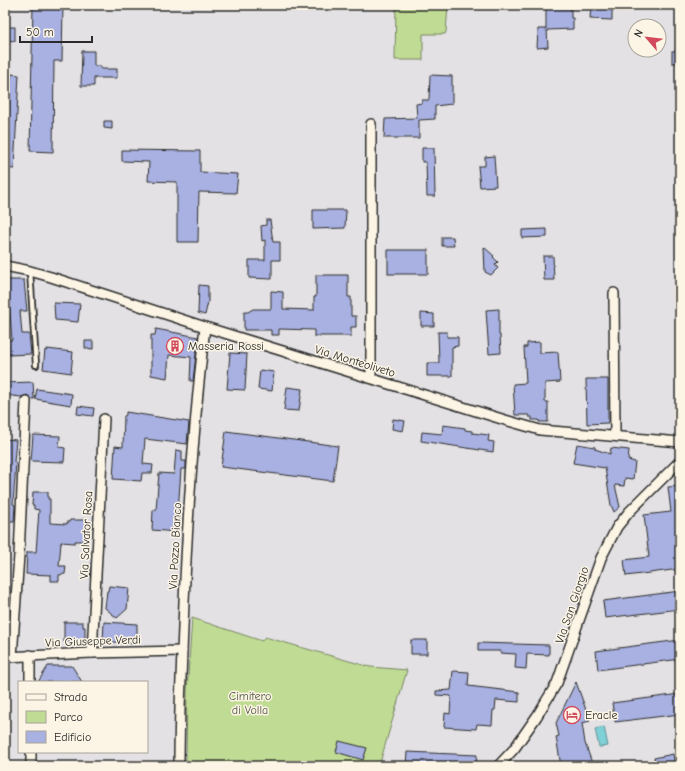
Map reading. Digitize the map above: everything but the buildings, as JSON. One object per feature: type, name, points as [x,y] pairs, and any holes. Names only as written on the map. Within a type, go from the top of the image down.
[{"type":"street","points":[[371,124],[371,378]]},
{"type":"street","name":"Via Monteoliveto","points":[[5,266],[30,271],[205,327],[540,430],[680,442]]},
{"type":"street","points":[[614,293],[614,436]]},
{"type":"street","name":"Via Pozzo Bianco","points":[[179,766],[179,714],[191,473],[205,327]]},
{"type":"street","points":[[8,657],[19,555],[26,401]]},
{"type":"street","name":"Via Salvator Rosa","points":[[92,653],[104,419]]},
{"type":"street","name":"Via San Giorgio","points":[[498,766],[514,749],[557,683],[601,558],[617,527],[638,502],[680,461]]},
{"type":"street","name":"Via Giuseppe Verdi","points":[[8,657],[30,655],[182,651]]},
{"type":"street","points":[[30,655],[30,681]]},
{"type":"street","points":[[31,753],[31,766]]},
{"type":"lane","points":[[30,271],[36,365]]},
{"type":"green space","points":[[396,5],[448,5],[445,34],[423,34],[423,60],[395,60]]},
{"type":"green space","name":"Cimitero di Volla","points":[[192,618],[262,641],[265,637],[370,667],[407,670],[379,766],[186,766],[187,691]]},
{"type":"water","points":[[604,727],[608,746],[599,747],[595,729]]},
{"type":"place","name":"Masseria Rossi","points":[[175,346]]},
{"type":"place","name":"Eracle","points":[[572,715]]}]
